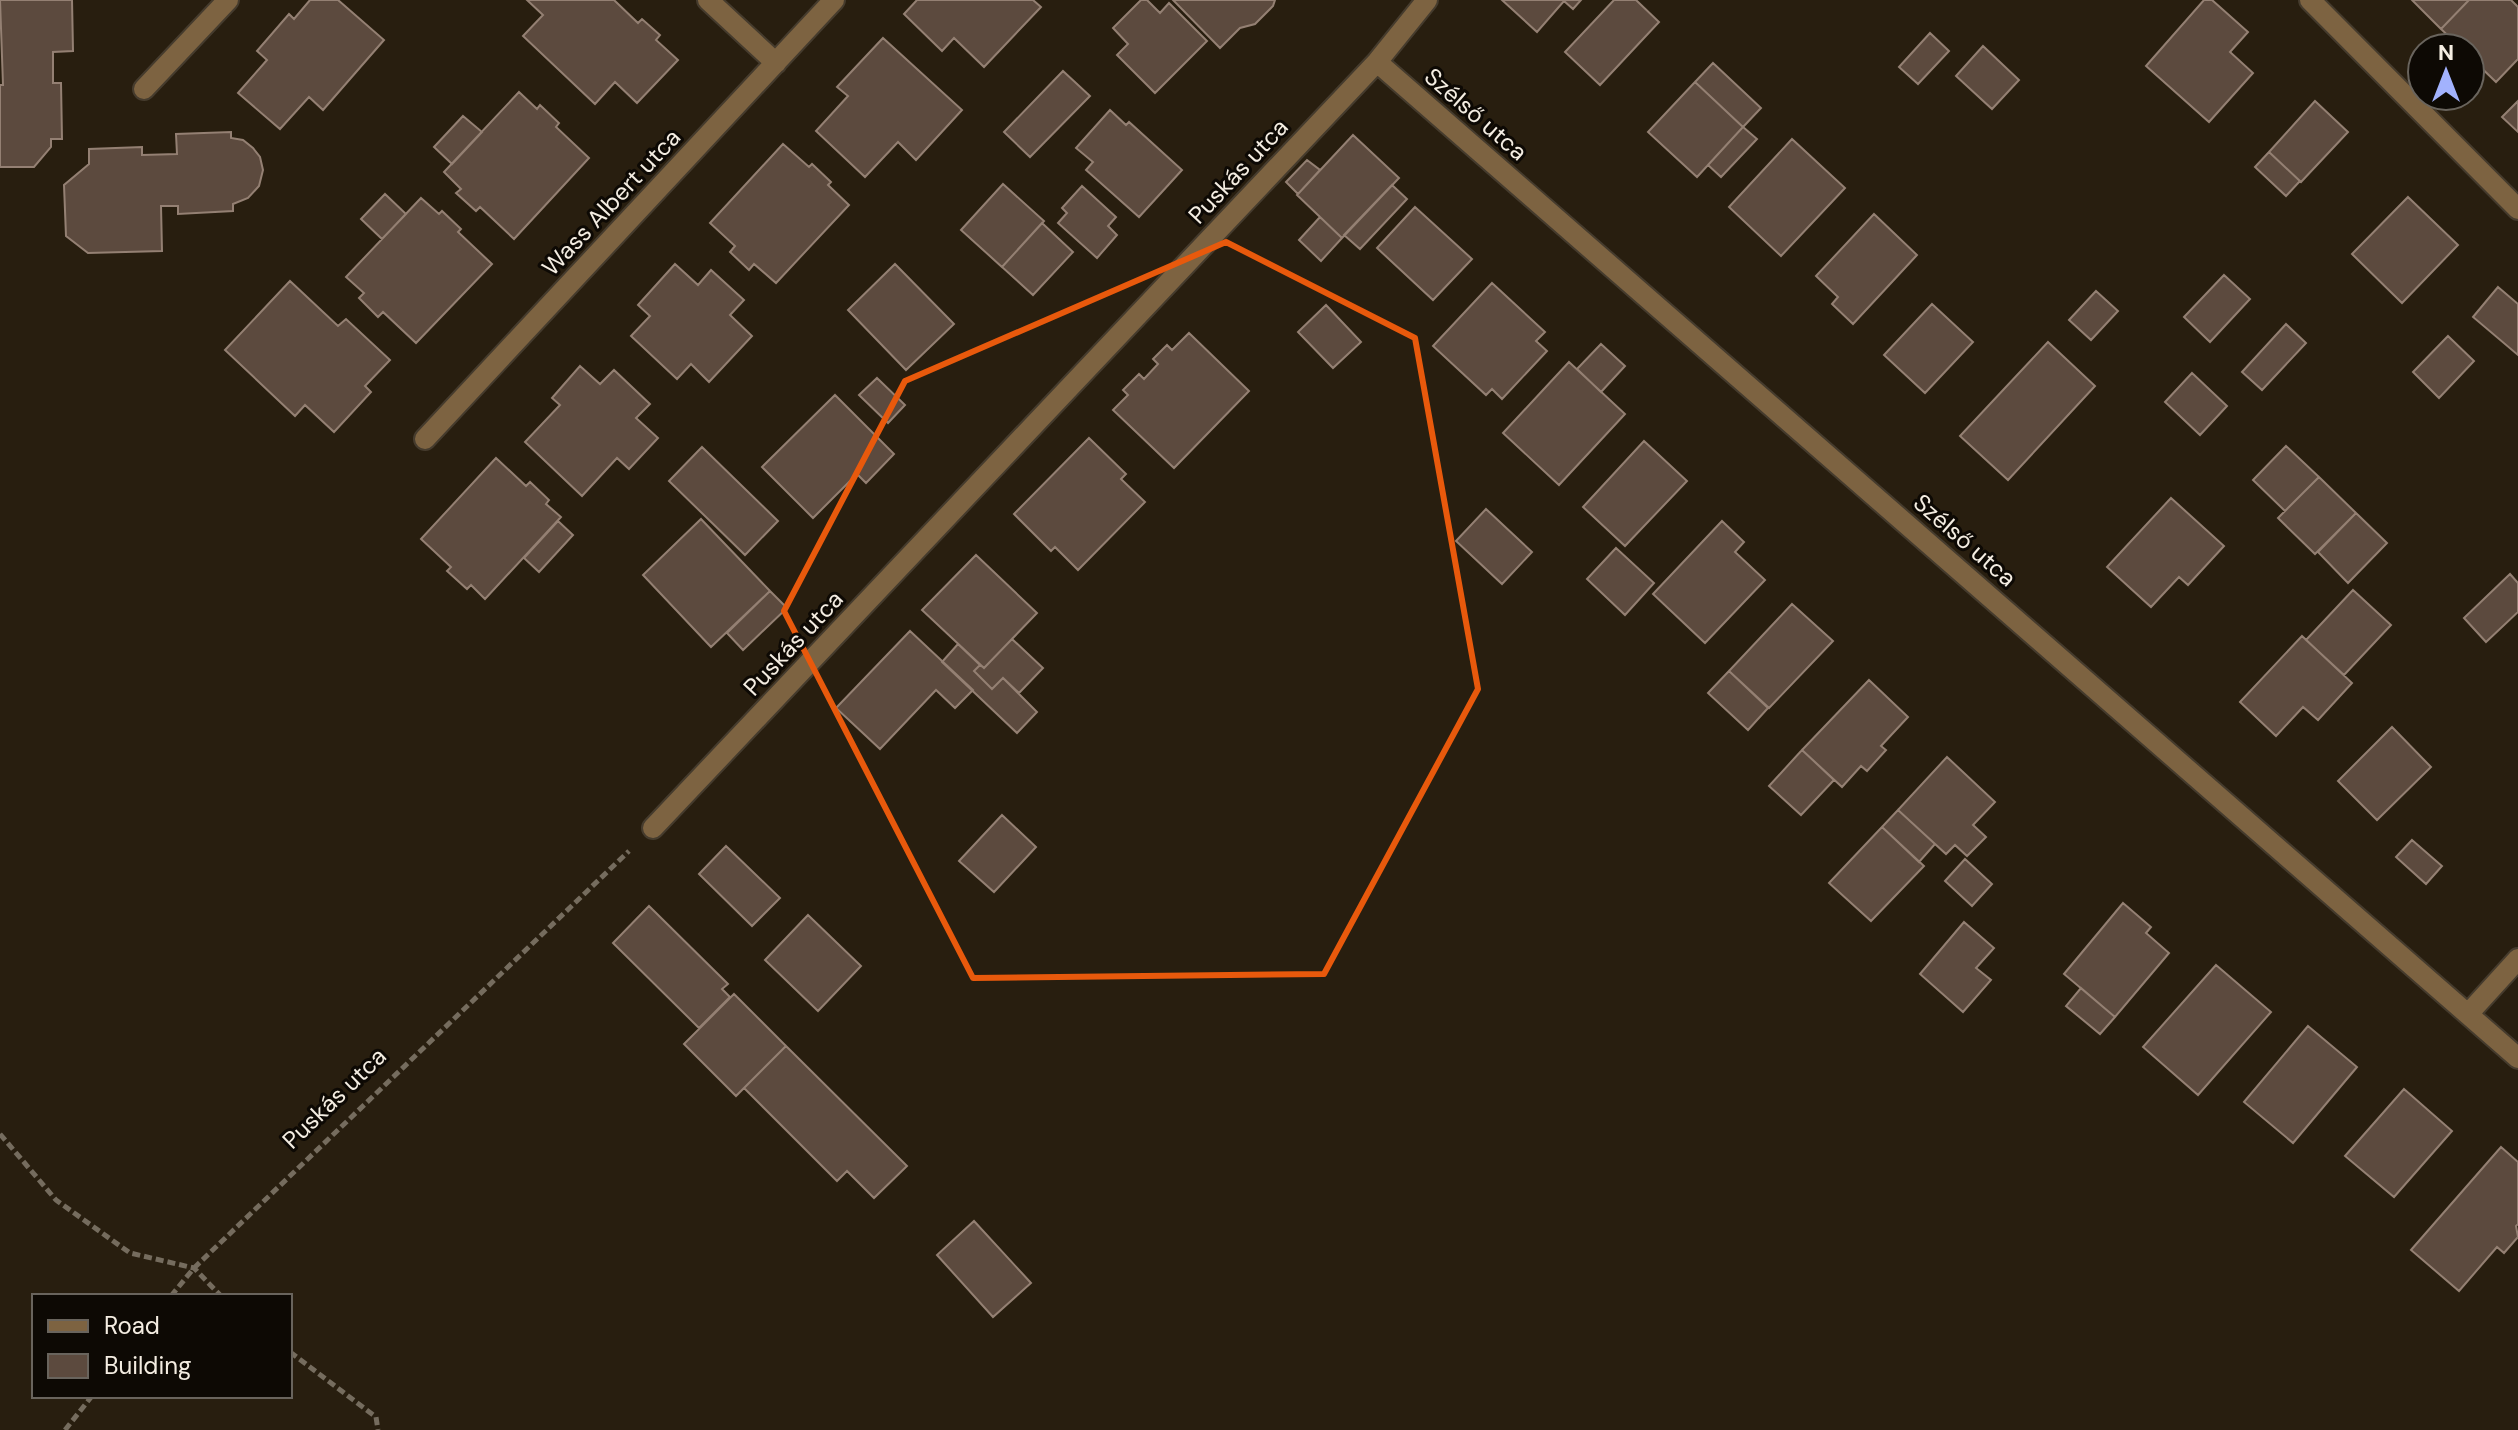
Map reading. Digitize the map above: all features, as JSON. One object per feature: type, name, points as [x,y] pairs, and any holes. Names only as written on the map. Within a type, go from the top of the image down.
[{"type":"street","points":[[144,89],[228,0]]},
{"type":"street","points":[[708,0],[776,63]]},
{"type":"street","name":"Wass Albert utca","points":[[425,439],[834,0]]},
{"type":"street","name":"Puskás utca","points":[[653,828],[1377,62],[1427,0]]},
{"type":"street","points":[[2310,0],[2518,209]]},
{"type":"street","name":"Szélső utca","points":[[1377,62],[2518,1058]]},
{"type":"street","points":[[2469,1013],[2518,959]]},
{"type":"path","name":"Puskás utca","points":[[173,1294],[194,1268],[653,828]]},
{"type":"path","points":[[0,1134],[56,1200],[130,1253],[194,1268],[219,1294]]},
{"type":"path","points":[[292,1354],[376,1417],[378,1430]]},
{"type":"path","points":[[65,1430],[90,1398]]},
{"type":"highlighted area","points":[[1226,242],[1415,338],[1478,689],[1324,974],[973,978],[784,611],[905,381]]},
{"type":"building","points":[[0,0],[72,0],[73,51],[53,52],[53,83],[61,83],[62,139],[51,139],[51,147],[34,167],[0,167],[0,85],[3,85]]},
{"type":"building","points":[[310,0],[338,0],[384,40],[323,110],[309,97],[280,129],[238,93],[267,60],[257,51],[289,14],[294,19]]},
{"type":"building","points":[[527,0],[614,0],[638,23],[642,19],[660,35],[656,40],[678,60],[637,103],[615,82],[595,104],[523,36],[543,15]]},
{"type":"building","points":[[917,0],[1033,0],[1041,7],[984,67],[954,38],[942,51],[904,14]]},
{"type":"building","points":[[1141,0],[1147,0],[1160,13],[1169,3],[1207,41],[1155,93],[1117,55],[1128,44],[1113,28]]},
{"type":"building","points":[[1173,0],[1275,0],[1255,24],[1240,28],[1220,48]]},
{"type":"building","points":[[1502,0],[1581,0],[1573,9],[1564,1],[1537,32]]},
{"type":"building","points":[[1614,0],[1636,0],[1659,22],[1600,85],[1565,52]]},
{"type":"building","points":[[2204,0],[2212,0],[2248,32],[2230,52],[2253,73],[2209,122],[2146,66]]},
{"type":"building","points":[[2412,0],[2467,0],[2468,1],[2441,29]]},
{"type":"building","points":[[2469,0],[2511,0],[2518,7],[2518,59],[2496,82],[2486,72],[2486,32],[2444,32],[2441,29]]},
{"type":"building","points":[[1930,33],[1949,51],[1918,84],[1899,67]]},
{"type":"building","points":[[883,38],[962,110],[916,160],[898,142],[865,177],[816,131],[848,96],[837,87]]},
{"type":"building","points":[[1983,46],[2019,80],[1992,109],[1956,76]]},
{"type":"building","points":[[1713,63],[1761,108],[1743,127],[1695,82]]},
{"type":"building","points":[[1063,71],[1090,96],[1030,157],[1004,132]]},
{"type":"building","points":[[1695,82],[1743,127],[1697,177],[1648,132]]},
{"type":"building","points":[[519,92],[537,109],[540,105],[559,123],[556,127],[589,158],[514,239],[480,207],[476,211],[456,193],[461,189],[444,172]]},
{"type":"building","points":[[2315,101],[2348,132],[2301,182],[2269,152]]},
{"type":"building","points":[[2518,101],[2518,132],[2502,117]]},
{"type":"building","points":[[1110,110],[1126,125],[1129,122],[1182,170],[1139,217],[1086,170],[1093,162],[1076,148]]},
{"type":"building","points":[[463,116],[482,132],[452,164],[434,147]]},
{"type":"building","points":[[1743,127],[1757,139],[1721,177],[1708,165]]},
{"type":"building","points":[[231,132],[231,138],[243,140],[253,148],[260,157],[263,170],[259,186],[248,198],[233,204],[233,211],[178,214],[178,206],[161,206],[162,251],[88,253],[66,236],[64,185],[89,164],[89,149],[142,147],[142,155],[177,154],[176,134]]},
{"type":"building","points":[[1353,135],[1399,178],[1342,238],[1297,195]]},
{"type":"building","points":[[1792,139],[1845,188],[1781,256],[1729,207]]},
{"type":"building","points":[[783,144],[809,167],[812,164],[849,205],[776,283],[754,264],[749,270],[730,252],[735,246],[710,223]]},
{"type":"building","points":[[2269,152],[2300,181],[2286,196],[2255,167]]},
{"type":"building","points":[[1307,160],[1320,170],[1298,194],[1286,182]]},
{"type":"building","points":[[1003,184],[1044,221],[1002,267],[961,230]]},
{"type":"building","points":[[1392,185],[1407,199],[1360,249],[1344,235]]},
{"type":"building","points":[[1082,186],[1116,217],[1108,226],[1117,235],[1097,258],[1058,223],[1067,213],[1062,208]]},
{"type":"building","points":[[385,194],[406,214],[382,239],[361,219]]},
{"type":"building","points":[[2408,197],[2458,245],[2402,303],[2352,254]]},
{"type":"building","points":[[421,198],[439,214],[442,211],[461,229],[458,232],[492,264],[416,343],[383,312],[378,317],[359,298],[364,293],[346,277]]},
{"type":"building","points":[[1415,207],[1472,259],[1433,300],[1377,248]]},
{"type":"building","points":[[1874,214],[1917,255],[1853,324],[1832,304],[1838,297],[1816,276]]},
{"type":"building","points":[[1320,217],[1342,238],[1321,261],[1299,240]]},
{"type":"building","points":[[1042,223],[1073,252],[1033,295],[1002,267]]},
{"type":"building","points":[[675,264],[698,285],[711,270],[744,300],[730,315],[752,336],[709,382],[691,364],[677,379],[631,336],[650,316],[638,305]]},
{"type":"building","points":[[895,264],[954,324],[906,370],[848,310]]},
{"type":"building","points":[[2224,275],[2250,299],[2210,342],[2184,317]]},
{"type":"building","points":[[290,281],[338,326],[346,319],[390,360],[365,386],[371,392],[334,432],[305,405],[295,416],[225,350]]},
{"type":"building","points":[[1492,283],[1545,332],[1536,341],[1547,351],[1502,399],[1492,389],[1486,395],[1433,346]]},
{"type":"building","points":[[2498,287],[2518,304],[2518,355],[2473,317]]},
{"type":"building","points":[[2096,291],[2118,311],[2091,340],[2069,320]]},
{"type":"building","points":[[1932,304],[1973,342],[1925,393],[1884,355]]},
{"type":"building","points":[[1326,305],[1361,342],[1333,368],[1298,332]]},
{"type":"building","points":[[2286,324],[2306,343],[2262,390],[2242,372]]},
{"type":"building","points":[[1189,333],[1249,391],[1174,468],[1113,410],[1128,395],[1123,390],[1139,374],[1144,379],[1158,364],[1153,359],[1167,345],[1172,350]]},
{"type":"building","points":[[2448,336],[2474,361],[2439,398],[2413,372]]},
{"type":"building","points":[[2048,342],[2095,386],[2008,480],[1960,436]]},
{"type":"building","points":[[1601,344],[1625,366],[1601,392],[1577,369]]},
{"type":"building","points":[[1569,362],[1625,414],[1559,485],[1503,433]]},
{"type":"building","points":[[580,366],[600,384],[614,370],[650,404],[636,418],[658,438],[629,469],[617,458],[582,496],[525,442],[560,405],[552,398]]},
{"type":"building","points":[[2192,373],[2227,406],[2200,435],[2165,402]]},
{"type":"building","points":[[877,378],[905,405],[888,423],[859,395]]},
{"type":"building","points":[[835,395],[894,454],[866,483],[857,474],[813,518],[762,467]]},
{"type":"building","points":[[1089,438],[1126,474],[1121,479],[1145,502],[1078,570],[1055,547],[1051,551],[1014,514]]},
{"type":"building","points":[[1644,441],[1687,481],[1625,546],[1583,507]]},
{"type":"building","points":[[2286,446],[2319,477],[2285,511],[2253,480]]},
{"type":"building","points":[[702,447],[778,521],[745,555],[669,481]]},
{"type":"building","points":[[496,458],[526,486],[530,482],[549,500],[546,504],[561,517],[485,599],[471,585],[467,589],[447,571],[451,567],[421,539]]},
{"type":"building","points":[[2319,477],[2356,513],[2315,554],[2278,518]]},
{"type":"building","points":[[2171,498],[2224,546],[2188,585],[2179,577],[2151,607],[2107,567]]},
{"type":"building","points":[[1486,509],[1532,552],[1502,584],[1456,541]]},
{"type":"building","points":[[2356,513],[2387,543],[2348,583],[2318,552]]},
{"type":"building","points":[[701,519],[770,591],[711,647],[643,575]]},
{"type":"building","points":[[558,521],[573,535],[539,572],[524,558]]},
{"type":"building","points":[[1722,521],[1744,542],[1735,552],[1765,580],[1705,643],[1653,594]]},
{"type":"building","points":[[1616,548],[1654,583],[1625,615],[1587,579]]},
{"type":"building","points":[[976,555],[1037,613],[984,668],[922,610]]},
{"type":"building","points":[[2510,574],[2518,583],[2518,612],[2486,642],[2464,618]]},
{"type":"building","points":[[2353,590],[2391,625],[2344,675],[2306,640]]},
{"type":"building","points":[[770,591],[787,608],[743,650],[727,633]]},
{"type":"building","points":[[1792,604],[1833,641],[1769,708],[1729,671]]},
{"type":"building","points":[[910,631],[973,690],[955,708],[936,690],[880,749],[836,708]]},
{"type":"building","points":[[2302,636],[2352,683],[2318,720],[2303,707],[2276,736],[2240,702]]},
{"type":"building","points":[[1012,639],[1043,668],[1019,693],[1003,678],[992,689],[974,671],[980,665],[984,668]]},
{"type":"building","points":[[958,644],[980,665],[974,671],[992,689],[1003,678],[1037,712],[1017,733],[942,662]]},
{"type":"building","points":[[1729,671],[1768,708],[1748,730],[1708,693]]},
{"type":"building","points":[[1869,680],[1908,717],[1881,746],[1886,750],[1867,771],[1861,766],[1842,787],[1802,750]]},
{"type":"building","points":[[2392,727],[2431,767],[2377,820],[2338,781]]},
{"type":"building","points":[[1802,750],[1834,780],[1801,815],[1769,786]]},
{"type":"building","points":[[1947,757],[1995,802],[1973,825],[1986,837],[1967,856],[1955,845],[1946,854],[1898,810]]},
{"type":"building","points":[[1898,810],[1935,844],[1919,862],[1882,827]]},
{"type":"building","points":[[1002,815],[1036,847],[994,892],[959,861]]},
{"type":"building","points":[[1882,827],[1924,866],[1871,921],[1829,883]]},
{"type":"building","points":[[2412,840],[2442,866],[2426,884],[2396,857]]},
{"type":"building","points":[[726,846],[780,898],[752,926],[699,874]]},
{"type":"building","points":[[1965,859],[1992,884],[1972,906],[1945,881]]},
{"type":"building","points":[[2123,903],[2151,927],[2146,933],[2169,953],[2115,1017],[2064,974]]},
{"type":"building","points":[[649,906],[728,984],[722,989],[730,997],[699,1028],[613,943]]},
{"type":"building","points":[[808,915],[861,966],[818,1011],[765,960]]},
{"type":"building","points":[[1964,922],[1994,948],[1976,968],[1991,980],[1963,1012],[1920,974]]},
{"type":"building","points":[[2216,965],[2271,1012],[2198,1095],[2143,1047]]},
{"type":"building","points":[[2081,988],[2115,1017],[2100,1034],[2066,1006]]},
{"type":"building","points":[[734,994],[786,1046],[736,1096],[684,1044]]},
{"type":"building","points":[[2308,1026],[2357,1067],[2293,1143],[2244,1102]]},
{"type":"building","points":[[786,1046],[907,1166],[874,1198],[847,1171],[837,1181],[744,1088]]},
{"type":"building","points":[[2404,1089],[2452,1131],[2394,1197],[2345,1156]]},
{"type":"building","points":[[2501,1147],[2518,1162],[2518,1237],[2504,1253],[2497,1247],[2459,1291],[2411,1250]]},
{"type":"building","points":[[974,1221],[1031,1283],[993,1317],[937,1255]]}]
